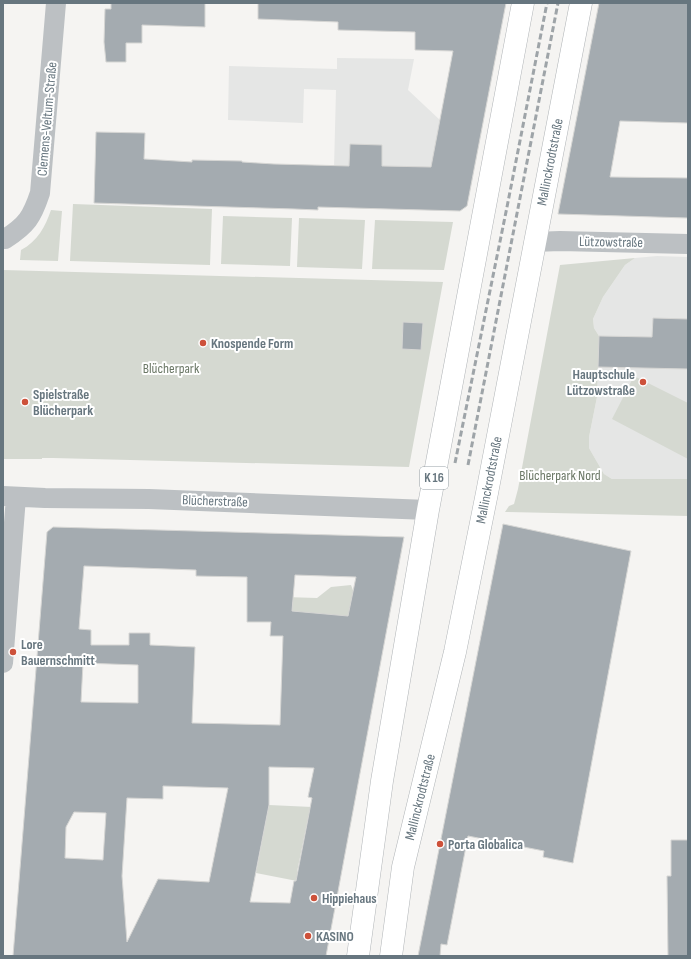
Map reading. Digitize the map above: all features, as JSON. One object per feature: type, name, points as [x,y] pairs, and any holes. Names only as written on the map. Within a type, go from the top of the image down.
[{"type":"main road","name":"K 16","points":[[358,956],[382,781],[428,510],[523,3]]},
{"type":"main road","name":"Mallinckrodtstraße","points":[[391,956],[403,867],[455,652],[487,494],[580,3]]},
{"type":"street","name":"Clemens-Veltum-Straße","points":[[3,239],[20,230],[34,212],[40,193],[56,3]]},
{"type":"street","name":"Lützowstraße","points":[[534,242],[560,241],[688,244]]},
{"type":"street","name":"Blücherstraße","points":[[9,496],[156,499],[428,510]]},
{"type":"street","points":[[3,663],[9,496]]},
{"type":"shaded area","points":[[337,58],[414,59],[408,90],[441,121],[431,167],[382,166],[380,209],[333,207],[336,90],[304,89],[303,123],[228,120],[229,66],[337,69]]},
{"type":"shaded area","name":"Hauptschule Lützowstraße","points":[[657,256],[688,257],[688,479],[612,479],[604,474],[589,448],[589,437],[597,397],[599,336],[594,328],[593,319],[603,297],[625,265],[635,258]]},
{"type":"green space","points":[[73,204],[212,209],[210,265],[70,261]]},
{"type":"green space","points":[[51,210],[62,211],[58,261],[20,260],[21,250],[32,242],[40,233]]},
{"type":"green space","points":[[223,216],[292,218],[290,266],[221,264]]},
{"type":"green space","points":[[299,218],[365,220],[362,269],[297,267]]},
{"type":"green space","points":[[375,220],[453,222],[444,270],[372,269]]},
{"type":"green space","name":"Blücherpark Nord","points":[[635,258],[625,265],[603,297],[593,319],[594,328],[599,336],[597,397],[589,437],[589,448],[604,474],[612,479],[688,479],[688,516],[505,512],[509,506],[514,504],[518,489],[560,265]]},
{"type":"green space","name":"Blücherpark","points":[[3,270],[443,282],[409,467],[53,458],[3,459]]},
{"type":"green space","points":[[634,376],[688,403],[688,459],[612,419]]},
{"type":"green space","points":[[351,585],[354,593],[348,617],[292,611],[293,602],[285,601],[285,597],[317,598],[331,587]]},
{"type":"green space","points":[[269,805],[312,807],[310,818],[308,818],[297,872],[299,873],[297,881],[256,873]]},
{"type":"building","points":[[111,3],[205,3],[205,27],[142,25],[142,43],[126,43],[126,62],[106,62],[104,42],[105,9],[111,9]]},
{"type":"building","points":[[258,3],[506,3],[467,206],[460,211],[318,207],[318,210],[94,203],[96,132],[145,133],[144,159],[192,162],[192,160],[242,161],[274,164],[349,166],[350,144],[382,145],[382,166],[431,167],[453,51],[415,50],[415,32],[338,30],[338,22],[258,19]]},
{"type":"building","points":[[599,3],[688,3],[688,123],[620,121],[610,177],[688,178],[688,218],[558,214]]},
{"type":"building","points":[[653,318],[688,319],[688,369],[598,367],[599,336],[652,337]]},
{"type":"building","points":[[403,322],[423,323],[421,350],[402,349]]},
{"type":"building","points":[[503,524],[631,551],[573,863],[543,857],[544,851],[468,836],[447,945],[441,944],[440,956],[418,956]]},
{"type":"building","points":[[53,527],[404,537],[326,956],[13,956],[47,532]],"holes":[[[84,566],[196,570],[196,576],[247,577],[247,622],[271,622],[270,636],[283,636],[280,725],[192,723],[195,647],[150,645],[150,633],[129,633],[129,645],[91,645],[91,630],[79,629]],[[295,575],[356,577],[348,616],[292,611]],[[83,663],[138,665],[138,703],[81,702]],[[269,767],[314,768],[308,797],[312,798],[296,881],[294,881],[290,903],[250,902],[269,805]],[[163,786],[228,788],[209,882],[158,879],[127,942],[122,876],[127,798],[163,799]],[[74,812],[106,813],[103,860],[65,858],[66,827]]]},
{"type":"building","points":[[671,840],[688,840],[688,956],[668,956],[667,876],[671,876]]},
{"type":"railway","points":[[455,463],[547,3]]},
{"type":"railway","points":[[468,465],[558,3]]},
{"type":"place","name":"Knospende Form","points":[[203,343]]},
{"type":"place","name":"Hauptschule Lützowstraße","points":[[643,382]]},
{"type":"place","name":"Spielstraße Blücherpark","points":[[25,402]]},
{"type":"place","name":"Lore Bauernschmitt","points":[[13,652]]},
{"type":"place","name":"Porta Globalica","points":[[440,844]]},
{"type":"place","name":"Hippiehaus","points":[[314,898]]},
{"type":"place","name":"KASINO","points":[[308,936]]}]
